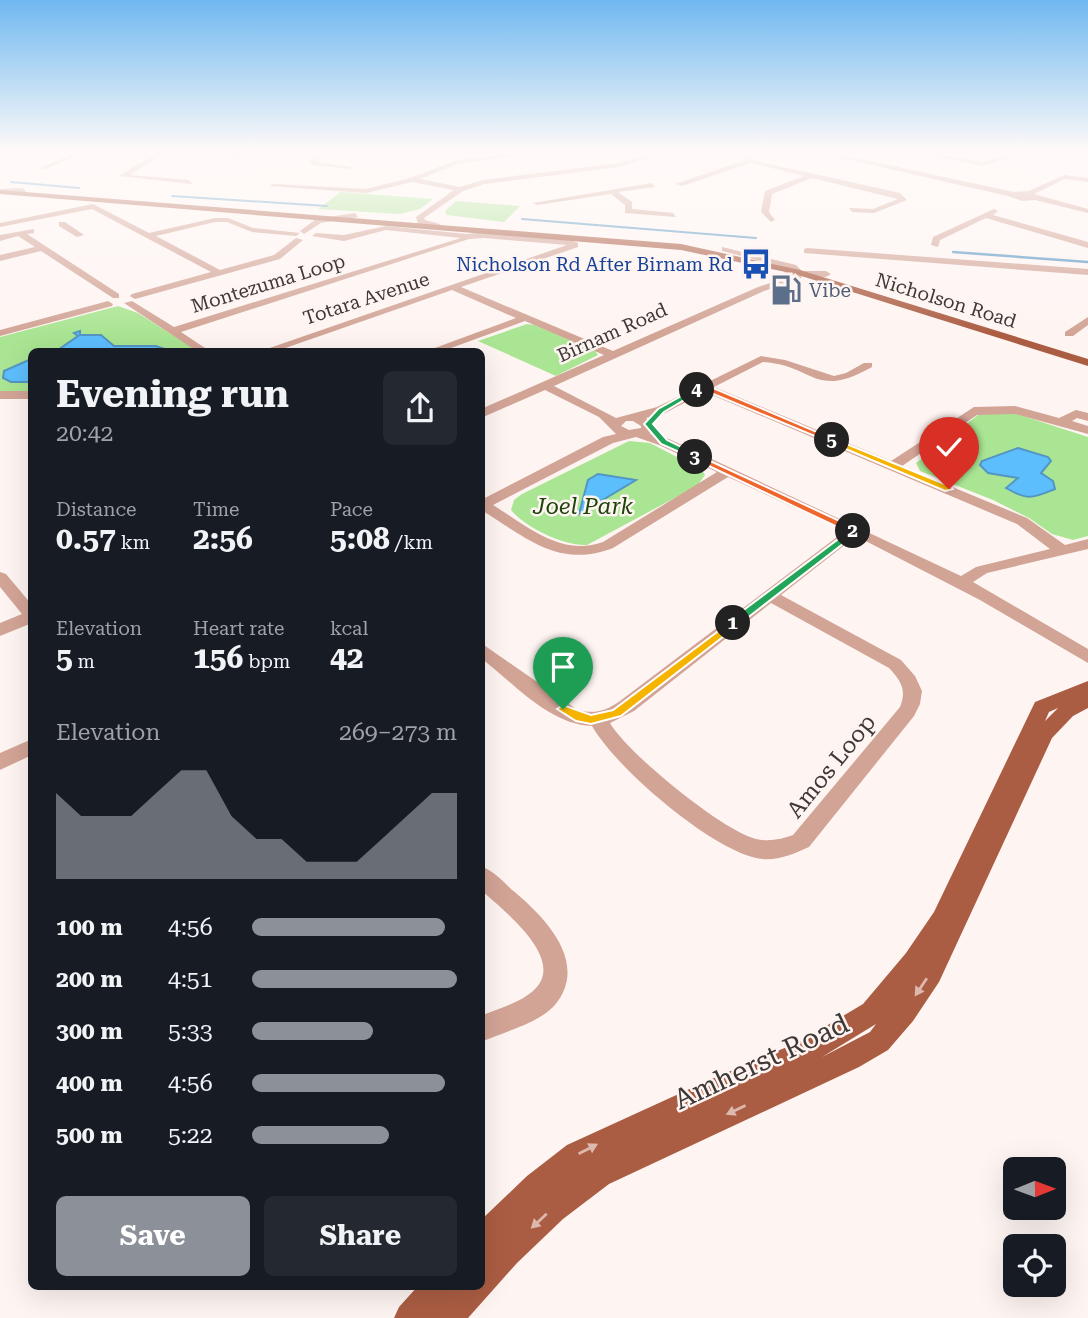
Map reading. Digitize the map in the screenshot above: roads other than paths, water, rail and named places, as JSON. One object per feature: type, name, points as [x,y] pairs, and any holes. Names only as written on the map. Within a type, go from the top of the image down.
[{"type":"main road","name":"Nicholson Road","points":[[245,212],[666,245],[747,259],[797,272],[1088,363]]},
{"type":"main road","name":"Nicholson Road","points":[[308,212],[422,217],[643,237],[725,249],[826,274],[1088,355]]},
{"type":"main road","points":[[306,233],[346,223],[394,223]]},
{"type":"main road","points":[[789,280],[824,282],[955,321]]},
{"type":"main road","name":"Amherst Road","points":[[485,1237],[537,1186],[577,1155],[693,1100],[810,1050],[872,1013],[942,919],[1042,707],[1088,688]]},
{"type":"main road","name":"Amherst Road","points":[[485,1276],[506,1252],[553,1209],[599,1174],[850,1058],[879,1041],[904,1012],[930,974],[1044,734],[1066,711],[1088,700]]},
{"type":"main road","points":[[410,1318],[435,1290]]},
{"type":"main road","points":[[447,1318],[472,1290]]},
{"type":"street","points":[[0,225],[60,212]]},
{"type":"street","points":[[106,212],[219,273]]},
{"type":"street","points":[[315,212],[328,218]]},
{"type":"street","points":[[394,223],[422,217],[431,212]]},
{"type":"street","points":[[634,212],[673,215]]},
{"type":"street","points":[[765,212],[771,220]]},
{"type":"street","points":[[935,245],[936,239],[990,212]]},
{"type":"street","points":[[97,216],[109,213]]},
{"type":"street","points":[[0,333],[107,304],[132,300],[277,257],[328,218],[355,215]]},
{"type":"street","points":[[985,215],[1088,245]]},
{"type":"street","points":[[422,217],[437,226]]},
{"type":"street","points":[[306,233],[328,218]]},
{"type":"street","name":"Montezuma Loop","points":[[150,235],[223,220],[252,230],[306,233],[336,238],[386,228],[460,234],[466,237],[464,240],[173,331]]},
{"type":"street","points":[[51,226],[73,221]]},
{"type":"street","points":[[62,224],[80,235]]},
{"type":"street","points":[[0,238],[40,229]]},
{"type":"street","points":[[19,233],[116,296],[132,300],[200,348]]},
{"type":"street","name":"Totara Avenue","points":[[285,348],[575,245],[558,240],[484,235],[466,237]]},
{"type":"street","points":[[321,246],[336,238]]},
{"type":"street","points":[[0,258],[42,248]]},
{"type":"street","name":"Birnam Road","points":[[485,412],[761,289],[797,277],[793,267],[725,249]]},
{"type":"street","points":[[286,251],[303,251]]},
{"type":"street","points":[[807,251],[1088,272]]},
{"type":"street","name":"Birnam Road","points":[[761,289],[785,274],[826,274]]},
{"type":"street","points":[[455,288],[613,355]]},
{"type":"street","points":[[107,304],[107,300],[116,296]]},
{"type":"street","points":[[440,348],[525,318]]},
{"type":"street","points":[[1069,334],[1088,320]]},
{"type":"street","points":[[485,503],[619,425],[661,410],[761,359],[774,359],[834,379],[846,377],[868,365]]},
{"type":"street","points":[[545,386],[603,414],[619,425],[642,430],[961,583],[1050,632],[1088,657]]},
{"type":"street","points":[[703,387],[1022,521],[1062,550]]},
{"type":"street","points":[[0,395],[28,395]]},
{"type":"street","points":[[893,466],[974,411],[1015,410],[1080,423],[1088,403]]},
{"type":"street","points":[[642,430],[661,410]]},
{"type":"street","points":[[619,425],[642,430]]},
{"type":"street","points":[[485,507],[560,550],[590,552],[608,545],[726,472]]},
{"type":"street","points":[[485,652],[569,714],[598,719],[617,713],[854,531]]},
{"type":"street","points":[[961,583],[982,570],[1088,544]]},
{"type":"street","points":[[0,577],[28,611]]},
{"type":"street","name":"Amos Loop","points":[[598,719],[621,752],[739,844],[771,850],[787,848],[801,841],[907,711],[914,700],[914,689],[905,672],[895,664],[769,595]]},
{"type":"street","points":[[0,630],[28,618]]},
{"type":"street","points":[[1050,632],[1088,672]]},
{"type":"street","points":[[0,762],[28,748]]},
{"type":"street","points":[[485,880],[541,934],[553,951],[557,975],[546,996],[485,1027]]},
{"type":"water","points":[[80,331],[80,335],[101,335],[114,346],[162,348],[61,348],[78,336],[74,333]]},
{"type":"water","points":[[28,360],[28,382],[11,382],[3,378],[4,371]]},
{"type":"water","points":[[1018,448],[1048,457],[1051,461],[1041,473],[1053,481],[1055,489],[1036,496],[1020,495],[1006,488],[1018,478],[988,473],[980,465],[982,461]]},
{"type":"water","points":[[598,474],[636,480],[579,514],[588,480]]},
{"type":"waterway","points":[[522,219],[756,238]]},
{"type":"waterway","points":[[953,252],[1088,262]]},
{"type":"place","name":"Nicholson Rd After Birnam Rd","points":[[756,264]]},
{"type":"place","name":"Vibe","points":[[786,290]]},
{"type":"park label","name":"Joel Park","points":[[583,506]]}]
